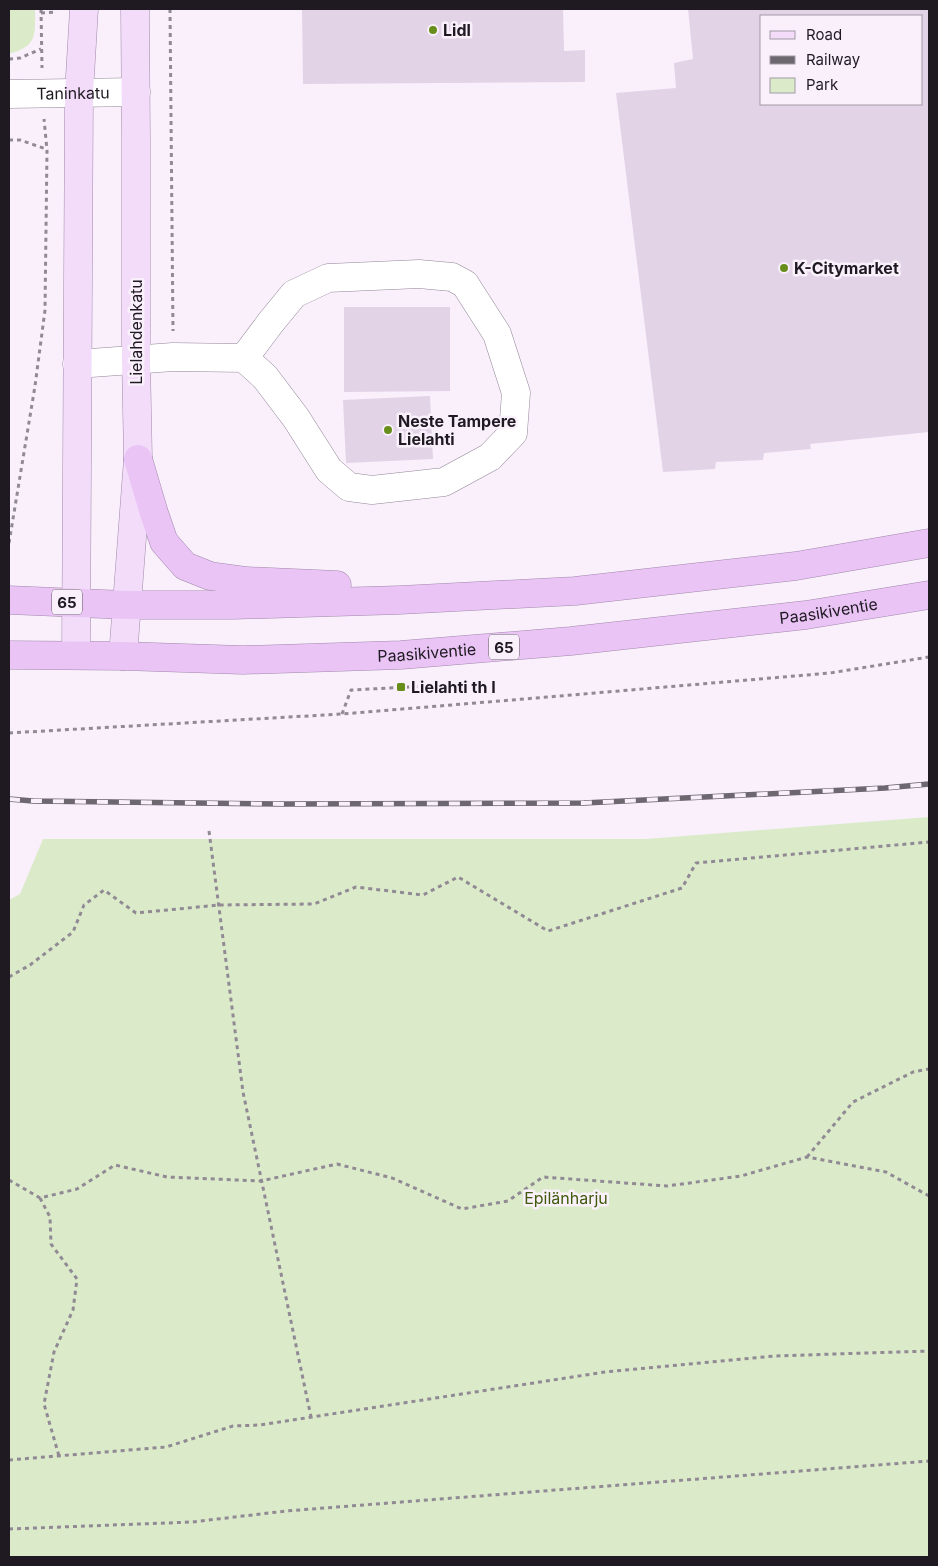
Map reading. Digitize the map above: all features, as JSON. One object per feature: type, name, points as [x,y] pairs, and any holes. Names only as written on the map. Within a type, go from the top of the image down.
[{"type":"highway","points":[[138,458],[164,542],[186,566],[210,576],[247,581],[338,586],[400,600]]},
{"type":"highway","name":"65","points":[[9,600],[126,605],[233,605],[400,600],[575,591],[796,566],[929,543]]},
{"type":"highway","name":"Paasikiventie","points":[[9,655],[243,660],[401,655],[571,641],[806,615],[929,594]]},
{"type":"main road","points":[[76,655],[79,93],[84,9]]},
{"type":"main road","name":"Lielahdenkatu","points":[[123,656],[138,458],[135,9]]},
{"type":"street","name":"Taninkatu","points":[[9,94],[136,92]]},
{"type":"street","points":[[77,364],[173,357],[244,358],[266,377],[296,418],[329,470],[349,487],[372,490],[444,482],[490,457],[513,433],[516,393],[497,334],[465,284],[452,278],[419,274],[328,278],[294,294],[270,322],[244,358]]},
{"type":"path","points":[[9,543],[10,528],[36,386],[45,310],[47,150],[42,93],[41,9]]},
{"type":"path","points":[[170,9],[173,357]]},
{"type":"path","points":[[9,59],[20,58],[42,48]]},
{"type":"path","points":[[9,140],[20,140],[47,150]]},
{"type":"path","points":[[9,732],[342,714],[830,673],[929,657]]},
{"type":"path","points":[[342,714],[351,690],[429,686]]},
{"type":"path","points":[[209,830],[243,1092],[311,1417]]},
{"type":"path","points":[[9,977],[30,965],[73,932],[84,905],[104,890],[136,913],[219,905],[314,904],[356,886],[423,895],[458,877],[548,932],[682,888],[696,864],[929,842]]},
{"type":"path","points":[[807,1157],[853,1102],[914,1072],[929,1069]]},
{"type":"path","points":[[40,1198],[77,1189],[115,1165],[167,1177],[262,1181],[337,1164],[392,1178],[462,1209],[508,1201],[543,1177],[667,1186],[741,1176],[807,1157],[886,1172],[929,1196]]},
{"type":"path","points":[[9,1180],[40,1198],[50,1217],[51,1244],[77,1279],[74,1310],[54,1352],[44,1404],[59,1456]]},
{"type":"path","points":[[9,1460],[166,1447],[233,1426],[260,1425],[605,1372],[774,1356],[929,1351]]},
{"type":"path","points":[[9,1529],[192,1522],[286,1511],[929,1461]]},
{"type":"green space","points":[[9,9],[35,9],[33,38],[25,47],[9,54]]},
{"type":"green space","name":"Epilänharju","points":[[929,817],[929,1557],[9,1557],[9,900],[20,894],[43,839],[646,839]]},
{"type":"building","name":"Lidl","points":[[302,9],[563,9],[564,51],[585,50],[585,82],[303,84]]},
{"type":"building","name":"K-Citymarket","points":[[688,9],[929,9],[929,432],[810,444],[811,449],[764,453],[763,460],[716,462],[715,469],[663,472],[616,93],[676,88],[674,63],[693,59]]},
{"type":"building","points":[[344,307],[450,307],[450,391],[344,392]]},
{"type":"building","name":"Neste Tampere Lielahti","points":[[430,396],[433,459],[346,463],[343,400]]},
{"type":"railway","points":[[9,799],[33,801],[285,804],[584,803],[885,788],[929,784]]},
{"type":"place","name":"Lidl","points":[[433,30]]},
{"type":"place","name":"K-Citymarket","points":[[784,268]]},
{"type":"place","name":"Neste Tampere Lielahti","points":[[388,430]]},
{"type":"place","name":"Lielahti th I","points":[[401,687]]}]
